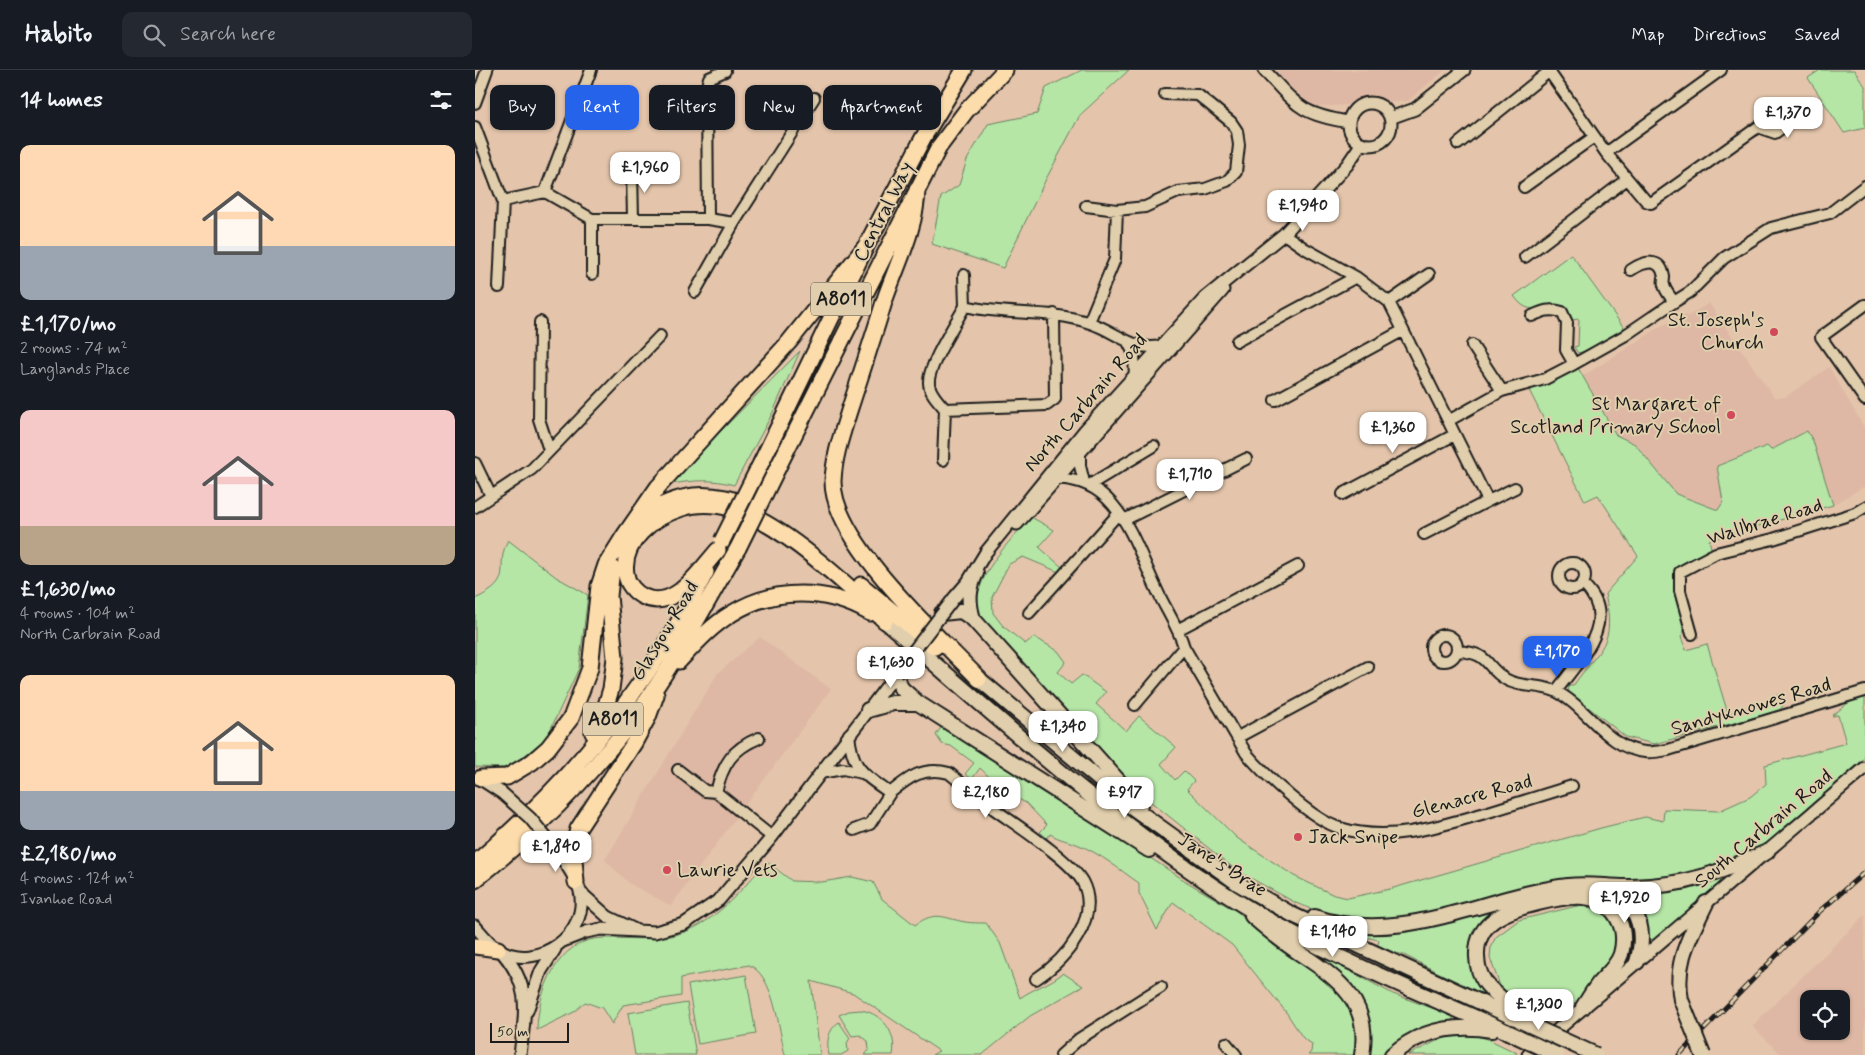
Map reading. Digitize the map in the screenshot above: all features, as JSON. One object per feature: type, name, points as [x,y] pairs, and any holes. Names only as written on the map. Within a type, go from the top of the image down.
[{"type":"main road","name":"Central Way","points":[[720,546],[866,246],[923,138],[964,70]]},
{"type":"main road","name":"Central Way","points":[[738,548],[917,190],[951,128],[1005,70]]},
{"type":"main road","points":[[917,190],[913,222],[891,281],[837,450],[833,483],[835,500],[840,514],[863,552],[979,679]]},
{"type":"main road","points":[[478,778],[507,777],[532,762],[547,748],[571,718],[589,668],[599,586],[607,565],[658,487],[789,342],[866,246]]},
{"type":"main road","points":[[637,518],[661,504],[696,494],[727,496],[749,504],[782,521],[951,661],[979,679]]},
{"type":"main road","points":[[720,546],[696,576],[672,597],[649,600],[640,596],[626,578],[625,557],[639,534],[653,522],[683,507],[698,505],[730,508],[745,513],[780,531],[862,599],[885,622]]},
{"type":"main road","name":"Glasgow Road","points":[[475,863],[537,807],[580,761],[642,679],[672,632],[720,546]]},
{"type":"main road","name":"Glasgow Road","points":[[475,880],[571,793],[633,718],[663,677],[738,548]]},
{"type":"main road","points":[[580,761],[604,712],[611,689],[615,658],[609,596],[614,554]]},
{"type":"main road","points":[[967,615],[970,608],[969,591],[971,578]]},
{"type":"main road","points":[[578,887],[573,849],[577,829],[649,717],[663,677],[714,626],[730,614],[751,603],[769,597],[807,594],[830,597],[863,609],[885,622]]},
{"type":"main road","points":[[942,613],[967,615],[1170,836]]},
{"type":"main road","name":"Jane's Brae","points":[[885,622],[1025,740],[1176,861],[1231,897],[1308,942],[1557,1055]]},
{"type":"main road","points":[[896,674],[901,688],[918,703],[1131,840],[1153,852],[1176,861]]},
{"type":"main road","name":"Jane's Brae","points":[[979,679],[1170,836],[1239,884],[1267,900],[1382,957],[1596,1055]]},
{"type":"main road","points":[[868,710],[893,703],[918,703]]},
{"type":"main road","points":[[1267,900],[1340,925],[1372,927],[1409,922],[1568,886],[1645,887],[1687,882],[1723,871],[1767,852]]},
{"type":"main road","points":[[1609,887],[1620,893],[1633,907],[1640,923],[1641,943],[1637,962]]},
{"type":"main road","points":[[1521,1021],[1516,1012],[1489,988],[1483,979],[1477,957],[1479,938],[1488,923],[1505,912],[1555,898],[1584,896],[1594,898],[1611,909],[1621,926],[1623,944],[1619,959],[1583,1007]]},
{"type":"main road","points":[[1231,897],[1268,930],[1329,972],[1349,992],[1360,1014],[1364,1038],[1362,1055]]},
{"type":"main road","points":[[1703,1055],[1681,1000],[1678,983],[1679,965],[1706,903]]},
{"type":"main road","points":[[475,946],[500,951]]},
{"type":"main road","points":[[1392,1055],[1417,1037],[1444,1029],[1472,1028],[1508,1032]]},
{"type":"street","points":[[475,104],[487,70]]},
{"type":"street","points":[[545,192],[591,70]]},
{"type":"street","points":[[1264,70],[1297,107],[1315,115],[1349,122]]},
{"type":"street","points":[[1390,118],[1415,109],[1464,70]]},
{"type":"street","points":[[1458,144],[1549,70],[1606,153],[1646,201],[1651,203],[1758,127],[1775,133],[1811,106]]},
{"type":"street","points":[[1606,153],[1721,70]]},
{"type":"street","points":[[708,219],[707,86],[709,78],[725,71]]},
{"type":"street","points":[[1086,206],[1117,210],[1145,207],[1178,192],[1205,189],[1227,181],[1236,172],[1239,145],[1237,131],[1231,122],[1198,95],[1165,94]]},
{"type":"street","points":[[695,292],[734,223],[814,98]]},
{"type":"street","points":[[1368,103],[1384,108],[1390,118],[1391,125],[1386,137],[1375,144],[1362,143],[1352,134],[1349,122],[1355,109],[1368,103]]},
{"type":"street","points":[[475,127],[503,201],[499,287]]},
{"type":"street","points":[[1525,187],[1594,137]]},
{"type":"street","name":"North Carbrain Road","points":[[971,578],[977,564],[1043,479],[1080,436],[1205,298],[1284,234],[1347,165],[1362,143]]},
{"type":"street","points":[[632,170],[633,219]]},
{"type":"street","points":[[1525,257],[1627,179]]},
{"type":"street","points":[[1448,421],[1502,390],[1545,379],[1624,336],[1690,292],[1724,258],[1771,228],[1830,213],[1865,186]]},
{"type":"street","points":[[503,201],[545,192],[592,219],[708,219],[734,223]]},
{"type":"street","points":[[1089,322],[1115,259],[1117,210]]},
{"type":"street","points":[[592,219],[592,274]]},
{"type":"street","points":[[1284,234],[1304,248],[1356,277],[1389,302],[1487,501]]},
{"type":"street","name":"North Carbrain Road","points":[[500,951],[524,956],[543,953],[586,932],[601,929],[655,932],[684,924],[719,900],[772,837],[954,598],[1134,390],[1249,261]]},
{"type":"street","points":[[1631,270],[1644,262],[1654,263],[1661,269],[1664,287],[1673,302]]},
{"type":"street","points":[[1389,302],[1429,274]]},
{"type":"street","points":[[943,460],[945,409],[928,384],[930,371],[965,306],[965,275]]},
{"type":"street","points":[[1237,341],[1356,277]]},
{"type":"street","points":[[1865,305],[1821,337],[1865,400]]},
{"type":"street","points":[[965,306],[987,311],[1054,314],[1089,322],[1110,331],[1128,342],[1149,348],[1179,340]]},
{"type":"street","points":[[1532,316],[1544,310],[1562,312],[1567,323],[1566,350],[1574,364]]},
{"type":"street","points":[[945,409],[1047,405],[1055,398],[1054,314]]},
{"type":"street","points":[[540,322],[539,419],[549,450]]},
{"type":"street","points":[[1275,400],[1402,331]]},
{"type":"street","points":[[475,507],[532,469],[660,336]]},
{"type":"street","points":[[1128,342],[1134,354],[1134,390]]},
{"type":"street","points":[[1472,345],[1502,390]]},
{"type":"street","points":[[1343,494],[1455,435]]},
{"type":"street","points":[[1080,436],[1080,466],[1087,483]]},
{"type":"street","points":[[1043,479],[1057,478],[1087,483],[1154,446]]},
{"type":"street","points":[[1029,613],[1121,516],[1246,459]]},
{"type":"street","points":[[475,463],[491,496]]},
{"type":"street","name":"Glenacre Road","points":[[1087,483],[1107,496],[1121,516],[1160,598],[1179,629],[1184,647],[1246,753],[1258,767],[1315,816],[1338,828],[1364,834],[1420,832],[1572,786]]},
{"type":"street","points":[[1424,534],[1515,488]]},
{"type":"street","name":"Wallbrae Road","points":[[1692,634],[1680,592],[1680,572],[1715,553],[1781,536],[1855,513],[1865,507]]},
{"type":"street","points":[[1179,629],[1298,566]]},
{"type":"street","points":[[1457,651],[1475,652],[1489,662],[1501,676],[1516,685],[1544,687],[1556,691],[1597,633],[1599,611],[1591,592],[1583,584]]},
{"type":"street","points":[[1135,705],[1184,647]]},
{"type":"street","points":[[1238,737],[1368,667]]},
{"type":"street","name":"Sandyknowes Road","points":[[1556,691],[1609,736],[1625,746],[1645,752],[1676,748],[1865,691]]},
{"type":"street","points":[[849,734],[853,757],[861,773]]},
{"type":"street","points":[[716,792],[721,769],[742,745],[759,738]]},
{"type":"street","name":"South Carbrain Road","points":[[1529,1055],[1865,768]]},
{"type":"street","points":[[820,773],[843,769],[861,773],[890,792]]},
{"type":"street","points":[[678,770],[705,791],[716,792],[772,837]]},
{"type":"street","points":[[854,830],[870,824],[890,792],[919,772],[937,770],[949,774],[1044,845],[1081,880],[1088,900],[1088,912],[1060,962],[1037,979]]},
{"type":"street","name":"North Carbrain Road","points":[[478,778],[502,792],[530,818],[557,850],[578,887],[607,918],[640,932]]},
{"type":"street","points":[[525,1018],[541,972],[559,944],[572,931],[578,915],[578,887]]},
{"type":"street","points":[[475,926],[500,951],[520,978],[524,994],[525,1018],[520,1055]]},
{"type":"street","points":[[1061,1055],[1079,1039],[1161,987]]},
{"type":"street","points":[[1226,1043],[1236,1055]]},
{"type":"shaded area","points":[[1275,70],[1445,70],[1408,101],[1316,107],[1298,96]]},
{"type":"shaded area","name":"St Margaret of Scotland Primary School","points":[[1709,303],[1774,397],[1785,397],[1829,367],[1865,429],[1865,486],[1833,505],[1813,441],[1807,431],[1771,451],[1718,510],[1676,494],[1636,444],[1616,435],[1583,376],[1663,325],[1683,315],[1688,316]]},
{"type":"shaded area","points":[[760,637],[831,689],[671,906],[630,884],[605,860],[717,674]]},
{"type":"shaded area","points":[[1865,915],[1865,1055],[1782,1055],[1752,1026]]},
{"type":"green space","points":[[1082,70],[1129,70],[1080,115],[1046,179],[1003,268],[932,244],[941,197],[959,185],[967,160],[988,124],[1037,114],[1046,88]]},
{"type":"green space","points":[[1820,70],[1854,70],[1865,86],[1865,128],[1844,133],[1808,78]]},
{"type":"green space","points":[[1571,254],[1624,328],[1594,348],[1578,353],[1574,347],[1578,346],[1579,319],[1571,320],[1564,310],[1557,306],[1529,308],[1522,305],[1514,296]]},
{"type":"green space","points":[[800,351],[773,412],[734,485],[703,481],[672,484],[705,447]]},
{"type":"green space","points":[[1578,368],[1616,435],[1635,444],[1676,494],[1718,510],[1723,502],[1717,466],[1767,446],[1771,450],[1807,431],[1813,441],[1833,505],[1709,540],[1712,551],[1688,560],[1678,567],[1677,598],[1686,627],[1681,637],[1686,650],[1707,644],[1728,714],[1775,701],[1775,696],[1783,693],[1786,702],[1779,711],[1654,744],[1626,737],[1569,692],[1568,686],[1573,686],[1604,644],[1609,625],[1605,594],[1638,556],[1598,495],[1585,501],[1527,386],[1539,386]]},
{"type":"green space","points":[[1031,517],[1054,530],[1039,547],[1063,568],[1059,572],[1023,557],[1009,564],[992,597],[993,613],[1003,626],[1025,644],[1034,637],[1058,651],[1066,662],[1058,672],[1071,684],[1082,675],[1106,692],[1096,704],[1126,731],[1139,716],[1176,747],[1161,764],[1175,780],[1184,771],[1194,781],[1187,789],[1237,838],[1294,876],[1334,895],[1348,898],[1390,889],[1645,817],[1663,821],[1664,809],[1719,811],[1750,797],[1766,784],[1765,765],[1846,743],[1838,715],[1832,716],[1848,703],[1865,696],[1865,758],[1756,853],[1692,876],[1662,880],[1609,881],[1589,878],[1557,883],[1410,918],[1373,921],[1338,920],[1296,903],[1236,870],[1125,781],[985,625],[979,613],[980,587],[994,561]]},
{"type":"green space","points":[[508,540],[556,577],[588,595],[579,668],[546,739],[508,768],[475,767],[475,599],[496,586],[500,580],[502,559]]},
{"type":"green space","points":[[944,723],[1187,882],[1236,911],[1335,985],[1348,1002],[1355,1018],[1358,1034],[1356,1055],[1308,1055],[1311,1052],[1312,1044],[1303,1038],[1286,1012],[1232,945],[1173,902],[1157,930],[1139,893],[1139,883],[1087,849],[1050,834],[1047,838],[1040,832],[1047,825],[1026,803],[1005,792],[980,768],[972,779],[965,774],[974,763],[951,746],[942,744],[936,735]]},
{"type":"green space","points":[[767,862],[792,881],[822,882],[852,877],[873,882],[882,899],[915,925],[922,920],[934,916],[965,922],[986,923],[1000,943],[1020,998],[1063,973],[1083,986],[1030,1016],[982,1055],[932,1055],[939,1051],[853,993],[811,981],[820,1055],[785,1055],[778,1018],[770,991],[757,971],[749,965],[681,978],[681,996],[623,1005],[612,1024],[602,1008],[585,1002],[574,1012],[537,1030],[538,1015],[546,984],[562,957],[574,947],[588,940],[604,938],[656,938],[687,931],[720,910]]},
{"type":"green space","points":[[1721,880],[1718,886],[1654,941],[1649,938],[1644,915],[1630,893],[1687,890]]},
{"type":"green space","points":[[1597,891],[1610,894],[1626,905],[1633,920],[1638,953],[1630,959],[1631,942],[1629,927],[1622,913],[1610,901],[1514,907],[1481,936],[1487,990],[1484,996],[1404,955],[1377,948],[1379,940],[1357,935],[1387,933],[1566,892]]},
{"type":"green space","points":[[1577,906],[1598,910],[1611,919],[1618,938],[1616,951],[1610,965],[1601,978],[1555,1021],[1512,1002],[1503,994],[1490,958],[1491,946],[1496,937],[1519,920]]},
{"type":"green space","points":[[1291,940],[1393,994],[1454,1016],[1450,1025],[1388,1055],[1370,1055],[1370,1033],[1367,1015],[1360,999],[1337,974]]},
{"type":"green space","points":[[746,975],[756,1034],[698,1044],[688,985]]},
{"type":"green space","points":[[687,1003],[696,1055],[635,1055],[628,1013]]},
{"type":"green space","points":[[861,1010],[876,1016],[887,1026],[893,1039],[893,1055],[865,1055],[869,1050],[868,1041],[860,1035],[852,1036],[839,1015],[849,1011]]},
{"type":"green space","points":[[839,1022],[850,1038],[847,1043],[848,1051],[841,1055],[829,1055],[830,1033]]},
{"type":"green space","points":[[1464,1033],[1488,1039],[1517,1053],[1514,1055],[1408,1055],[1447,1036]]},
{"type":"railway","points":[[1679,1055],[1821,910],[1865,872]]},
{"type":"place","name":"St. Joseph's Church","points":[[1774,332]]},
{"type":"place","name":"St Margaret of Scotland Primary School","points":[[1731,415]]},
{"type":"place","name":"Jack Snipe","points":[[1298,837]]},
{"type":"place","name":"Lawrie Vets","points":[[667,870]]}]
